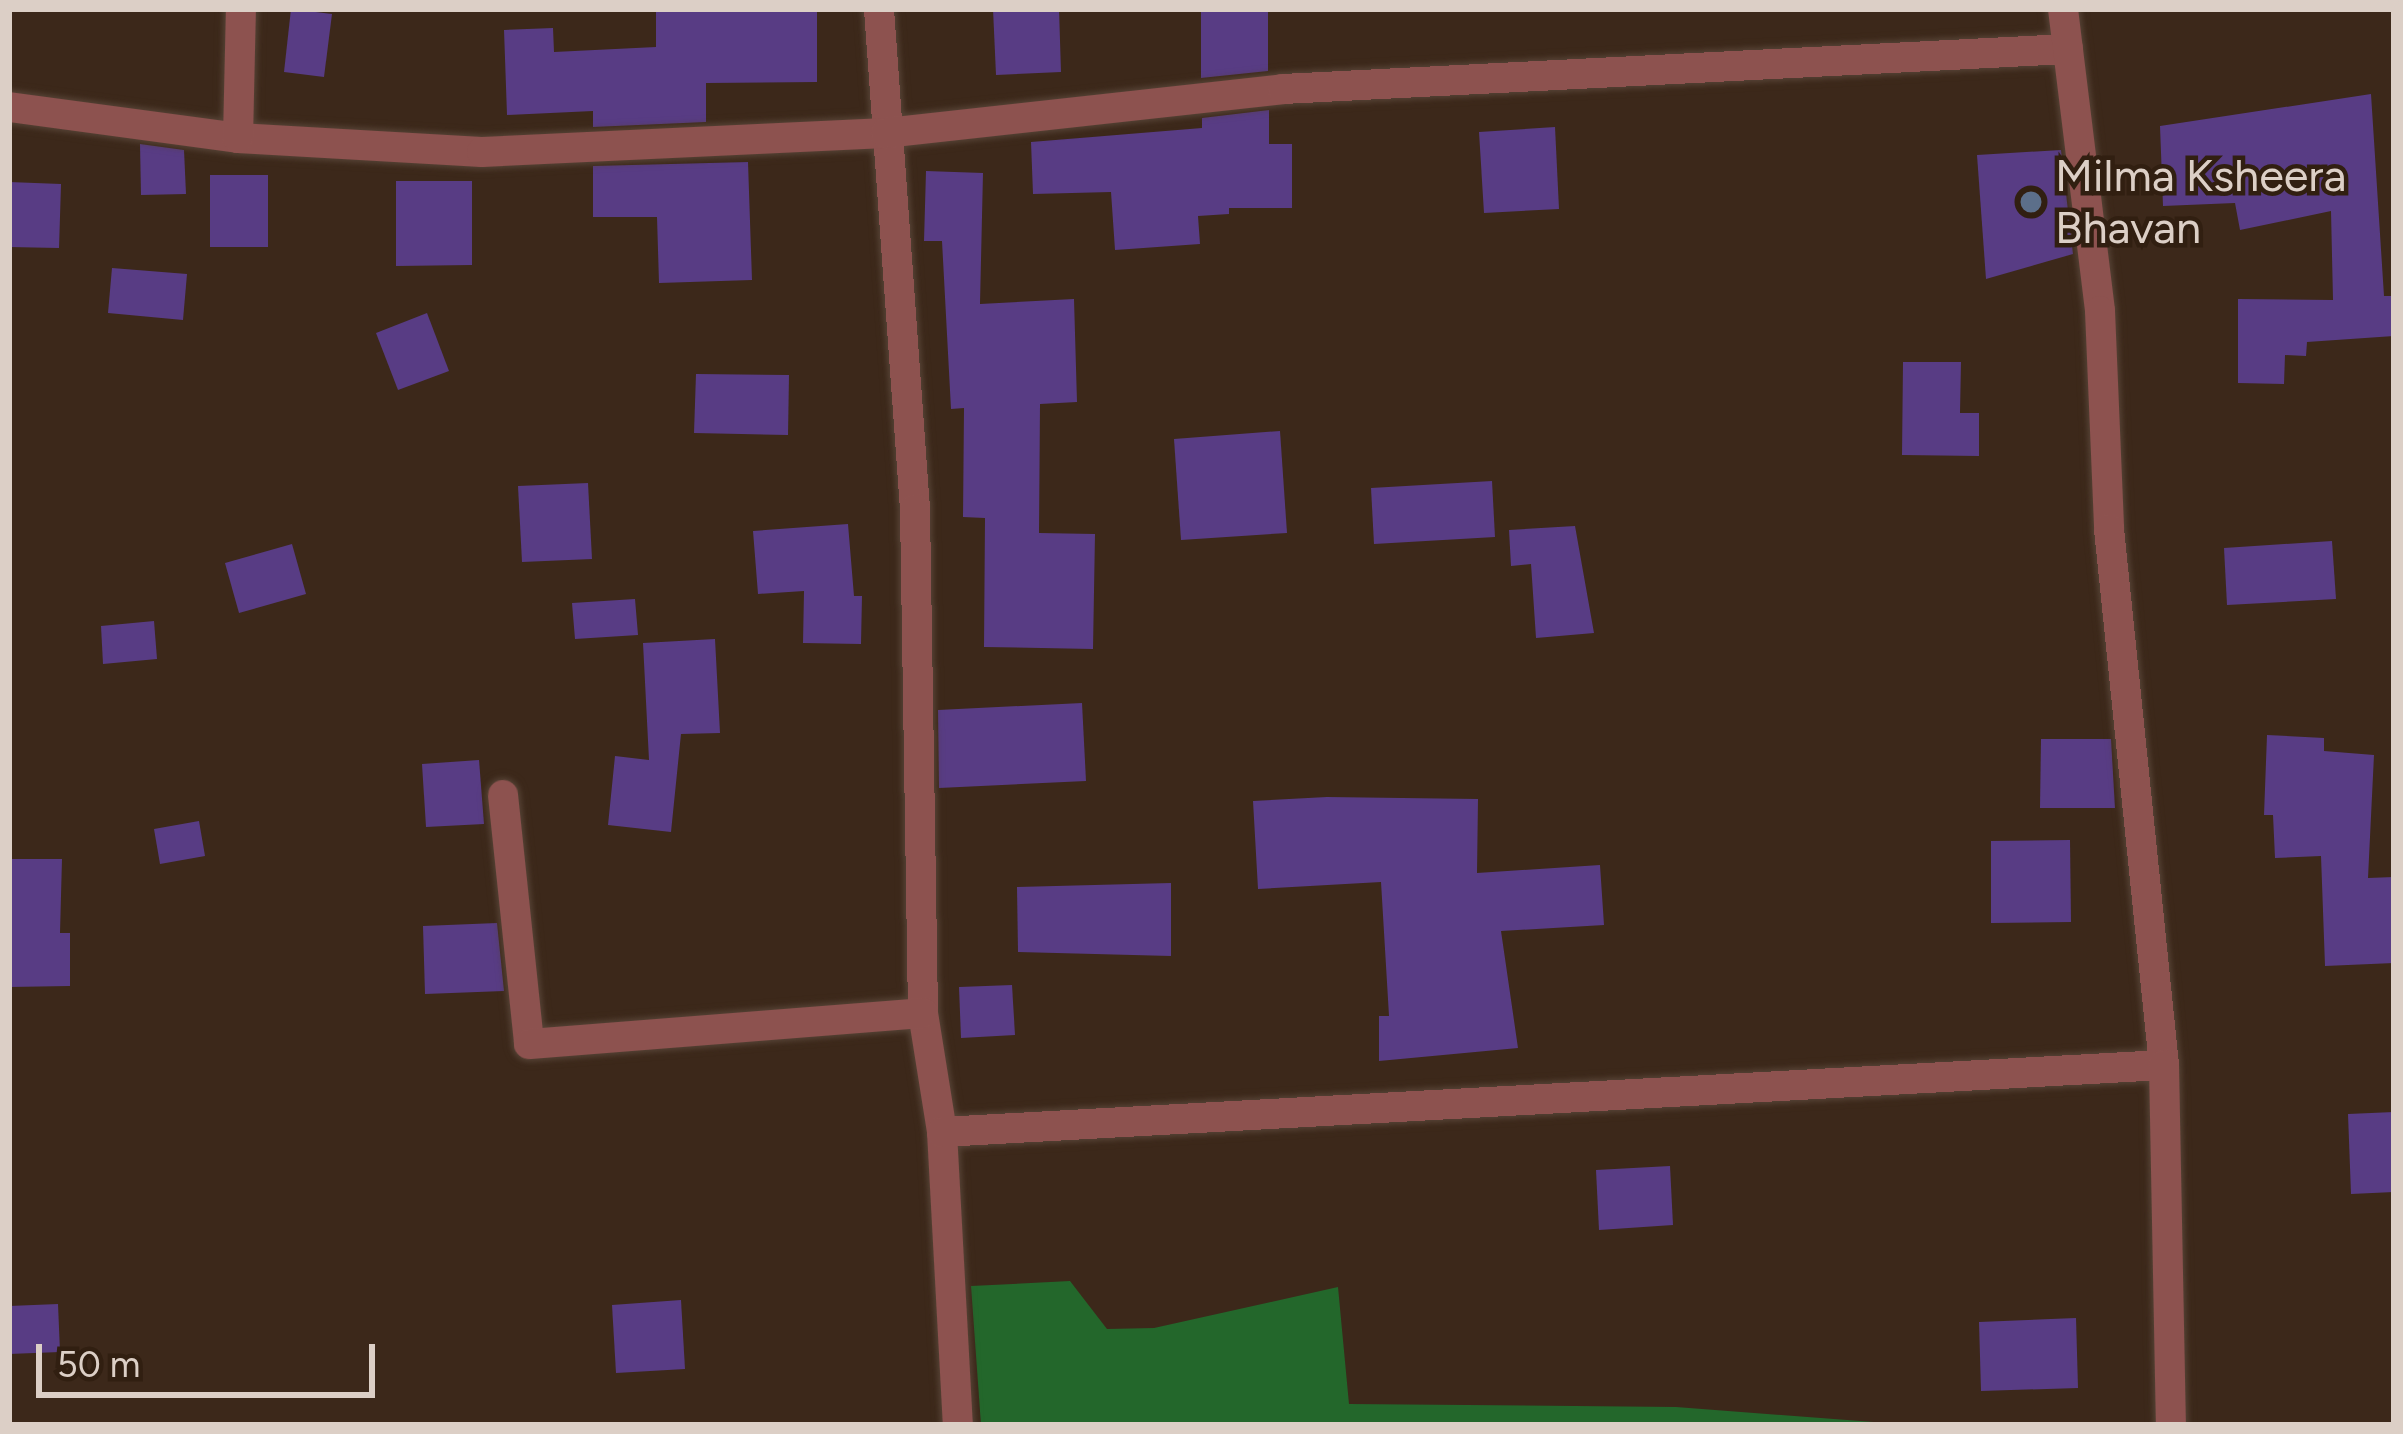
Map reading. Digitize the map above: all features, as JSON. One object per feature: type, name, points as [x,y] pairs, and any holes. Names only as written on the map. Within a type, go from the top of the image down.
[{"type":"street","points":[[238,138],[241,9]]},
{"type":"street","points":[[879,9],[915,509],[923,1013],[942,1132],[958,1425]]},
{"type":"street","points":[[2063,9],[2100,311],[2109,529],[2164,1065],[2171,1425]]},
{"type":"street","points":[[9,107],[238,138],[482,152],[886,133],[1283,89],[2068,50]]},
{"type":"street","points":[[503,795],[529,1044],[923,1013]]},
{"type":"street","points":[[942,1132],[2164,1065]]},
{"type":"green space","points":[[1070,1281],[1107,1329],[1154,1328],[1338,1287],[1349,1404],[1676,1407],[1913,1425],[981,1425],[971,1286]]},
{"type":"building","points":[[291,9],[332,14],[324,77],[284,72]]},
{"type":"building","points":[[656,9],[817,9],[817,82],[706,83],[706,122],[593,127],[593,111],[507,115],[504,30],[553,28],[554,52],[656,47]]},
{"type":"building","points":[[993,9],[1059,9],[1061,72],[996,75]]},
{"type":"building","points":[[1201,9],[1268,9],[1268,71],[1201,78]]},
{"type":"building","points":[[2371,94],[2384,296],[2394,296],[2394,336],[2307,342],[2306,356],[2285,355],[2284,384],[2238,383],[2238,299],[2333,300],[2331,211],[2240,230],[2235,203],[2163,206],[2160,126]]},
{"type":"building","points":[[1269,110],[1269,144],[1292,144],[1292,208],[1229,208],[1229,214],[1198,216],[1200,244],[1115,250],[1111,192],[1033,194],[1031,142],[1202,128],[1202,118]]},
{"type":"building","points":[[1555,127],[1559,209],[1484,213],[1479,132]]},
{"type":"building","points":[[140,144],[184,150],[186,194],[141,195]]},
{"type":"building","name":"Milma Ksheera Bhavan","points":[[2061,150],[2073,254],[1986,279],[1977,155]]},
{"type":"building","points":[[748,162],[752,280],[659,283],[657,217],[593,217],[593,166]]},
{"type":"building","points":[[926,171],[983,173],[980,304],[1074,299],[1077,402],[1040,404],[1039,533],[1095,534],[1093,649],[984,647],[985,518],[963,517],[964,408],[951,409],[942,241],[924,241]]},
{"type":"building","points":[[210,175],[268,175],[268,247],[210,247]]},
{"type":"building","points":[[396,181],[472,181],[472,265],[396,266]]},
{"type":"building","points":[[9,182],[61,184],[59,248],[9,247]]},
{"type":"building","points":[[112,268],[187,274],[183,320],[108,313]]},
{"type":"building","points":[[427,313],[449,371],[398,390],[376,333]]},
{"type":"building","points":[[1903,362],[1961,362],[1960,413],[1979,413],[1979,456],[1902,455]]},
{"type":"building","points":[[696,374],[789,375],[788,435],[694,433]]},
{"type":"building","points":[[1280,431],[1287,533],[1181,540],[1174,439]]},
{"type":"building","points":[[1492,481],[1495,537],[1374,544],[1371,488]]},
{"type":"building","points":[[588,483],[592,559],[522,562],[518,486]]},
{"type":"building","points":[[848,524],[854,596],[862,596],[861,644],[803,643],[804,591],[758,594],[753,531]]},
{"type":"building","points":[[1575,526],[1594,633],[1536,638],[1531,564],[1511,566],[1509,530]]},
{"type":"building","points":[[2332,541],[2336,599],[2227,605],[2224,548]]},
{"type":"building","points":[[292,544],[306,594],[239,613],[225,563]]},
{"type":"building","points":[[635,599],[638,635],[575,639],[572,603]]},
{"type":"building","points":[[154,621],[157,659],[103,664],[101,626]]},
{"type":"building","points":[[715,639],[720,733],[681,734],[671,832],[608,825],[615,756],[649,760],[643,643]]},
{"type":"building","points":[[1082,703],[1086,781],[939,788],[938,710]]},
{"type":"building","points":[[2267,735],[2324,738],[2324,751],[2374,755],[2368,878],[2394,877],[2394,963],[2325,966],[2321,856],[2275,858],[2273,815],[2264,815]]},
{"type":"building","points":[[2041,739],[2111,739],[2115,808],[2040,808]]},
{"type":"building","points":[[479,760],[484,824],[426,827],[422,764]]},
{"type":"building","points":[[1478,799],[1477,873],[1600,865],[1604,925],[1501,931],[1518,1048],[1379,1061],[1379,1016],[1389,1016],[1381,882],[1258,889],[1253,801]]},
{"type":"building","points":[[199,821],[205,856],[160,864],[154,829]]},
{"type":"building","points":[[2070,840],[2071,922],[1991,923],[1991,841]]},
{"type":"building","points":[[12,859],[62,859],[60,933],[70,933],[70,986],[9,987]]},
{"type":"building","points":[[1171,883],[1171,956],[1018,952],[1017,887]]},
{"type":"building","points":[[497,923],[504,991],[425,994],[423,926]]},
{"type":"building","points":[[1012,985],[1015,1035],[961,1038],[959,987]]},
{"type":"building","points":[[2394,1112],[2394,1192],[2351,1194],[2348,1114]]},
{"type":"building","points":[[1670,1166],[1673,1225],[1599,1230],[1596,1170]]},
{"type":"building","points":[[681,1300],[685,1369],[616,1373],[612,1305]]},
{"type":"building","points":[[58,1304],[60,1352],[9,1354],[9,1306]]},
{"type":"building","points":[[2076,1318],[2078,1388],[1981,1391],[1979,1322]]},
{"type":"place","name":"Milma Ksheera Bhavan","points":[[2031,202]]}]
